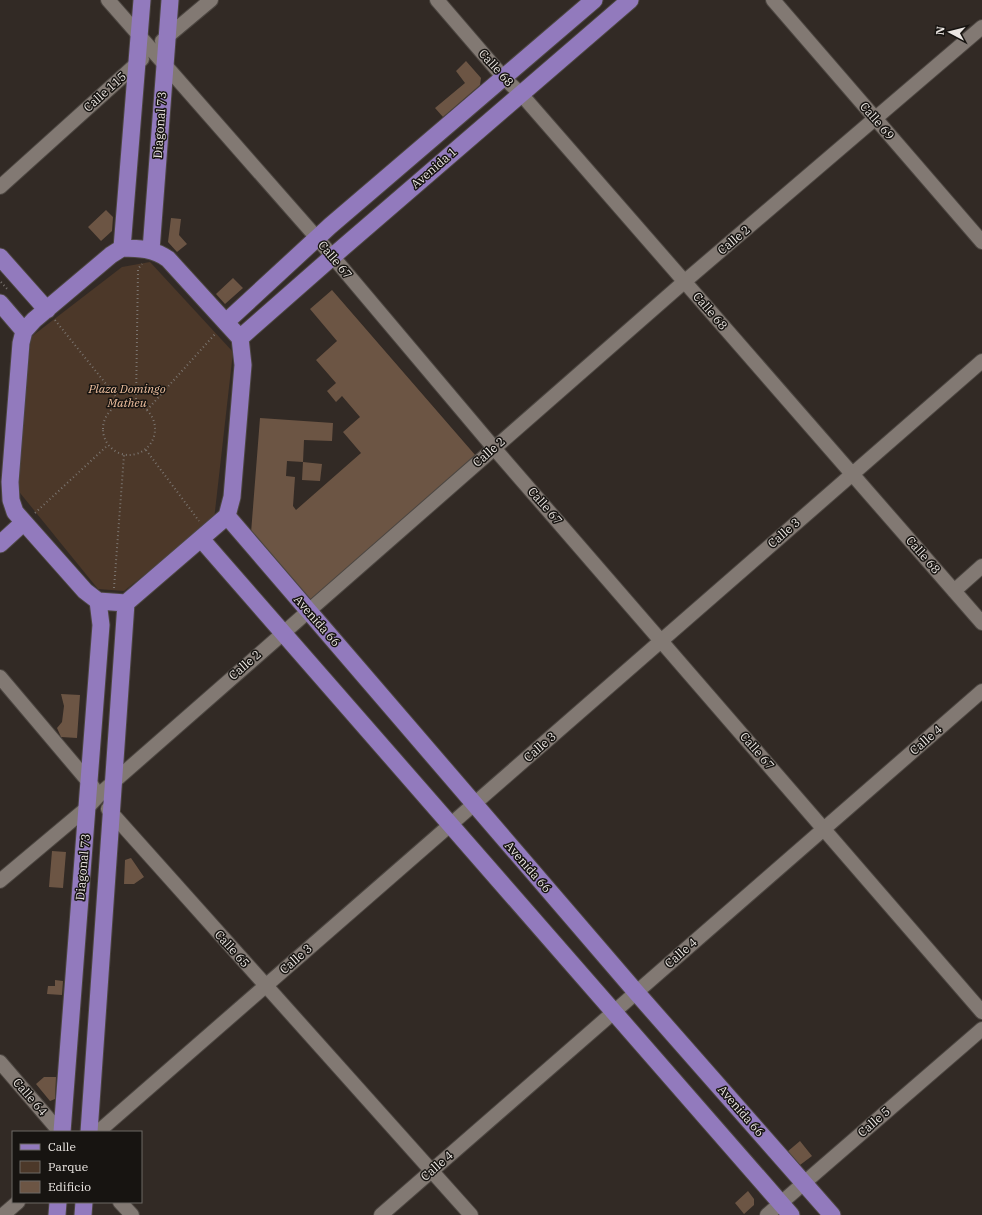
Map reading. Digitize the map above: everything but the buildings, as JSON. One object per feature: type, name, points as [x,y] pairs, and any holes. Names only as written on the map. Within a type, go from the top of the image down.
[{"type":"main road","points":[[122,248],[142,0]]},
{"type":"main road","name":"Diagonal 73","points":[[151,250],[170,0]]},
{"type":"main road","name":"Avenida 1","points":[[226,322],[317,238],[594,0]]},
{"type":"main road","name":"Avenida 1","points":[[240,338],[630,0]]},
{"type":"main road","points":[[122,248],[151,250],[160,253],[168,259],[240,338],[243,365],[232,497],[227,516],[202,540],[113,602],[85,591],[23,523],[15,512],[11,500],[10,482],[21,343],[24,331],[34,320],[111,254],[122,248]]},
{"type":"main road","points":[[0,257],[47,310]]},
{"type":"main road","points":[[0,303],[24,331]]},
{"type":"main road","points":[[0,514],[11,500]]},
{"type":"main road","name":"Avenida 66","points":[[227,516],[636,992],[832,1215]]},
{"type":"main road","points":[[0,544],[23,523]]},
{"type":"main road","points":[[202,540],[786,1209]]},
{"type":"main road","name":"Diagonal 73","points":[[89,1131],[114,781],[113,602]]},
{"type":"main road","name":"Diagonal 73","points":[[61,1131],[92,795],[102,625],[113,602]]},
{"type":"main road","points":[[57,1215],[58,1203]]},
{"type":"main road","points":[[83,1215],[84,1203]]},
{"type":"street","name":"Calle 67","points":[[108,0],[317,238],[494,448],[982,1012]]},
{"type":"street","name":"Calle 115","points":[[0,187],[137,63],[211,0]]},
{"type":"street","name":"Calle 68","points":[[437,0],[504,78],[521,94],[982,623]]},
{"type":"street","name":"Calle 69","points":[[773,0],[982,242]]},
{"type":"street","name":"Calle 2","points":[[0,881],[92,795],[114,781],[684,282],[876,120],[982,27]]},
{"type":"street","name":"Calle 3","points":[[99,1131],[982,361]]},
{"type":"street","points":[[954,591],[982,566]]},
{"type":"street","name":"Calle 65","points":[[0,677],[92,795],[112,814],[471,1215]]},
{"type":"street","name":"Calle 4","points":[[381,1215],[982,691]]},
{"type":"street","name":"Calle 5","points":[[766,1215],[786,1209],[804,1182],[982,1029]]},
{"type":"street","name":"Calle 64","points":[[0,1062],[60,1131]]},
{"type":"street","points":[[3,1215],[17,1203]]},
{"type":"street","points":[[121,1203],[132,1215]]},
{"type":"path","points":[[136,403],[138,270],[151,250]]},
{"type":"path","points":[[47,310],[122,404]]},
{"type":"path","points":[[148,410],[226,322]]},
{"type":"path","points":[[136,403],[148,410],[155,422],[154,437],[146,450],[124,455],[108,445],[103,429],[108,413],[122,404],[136,403]]},
{"type":"path","points":[[23,523],[108,445]]},
{"type":"path","points":[[146,450],[202,524],[202,540]]},
{"type":"path","points":[[113,602],[124,455]]},
{"type":"green space","name":"Plaza Domingo Matheu","points":[[150,262],[233,352],[214,520],[124,591],[98,589],[16,488],[31,337],[122,267]]}]
